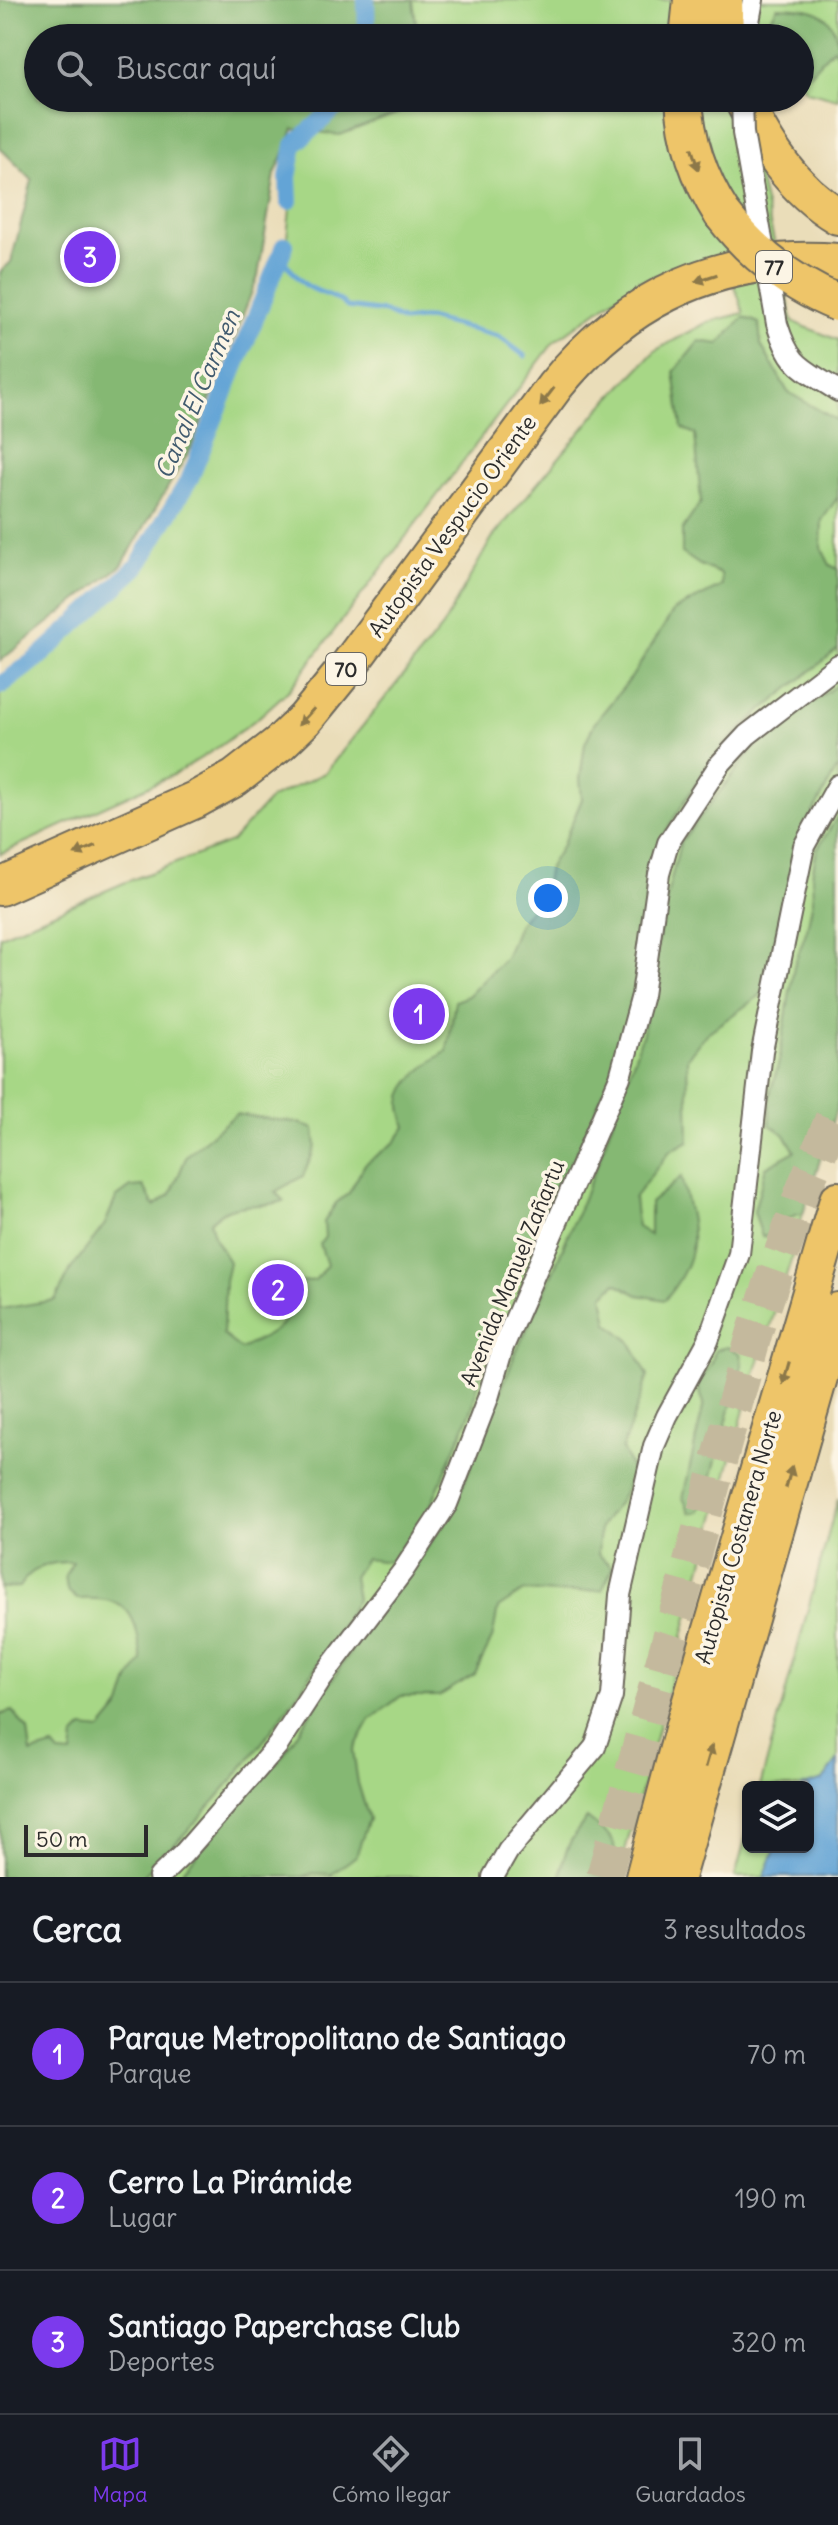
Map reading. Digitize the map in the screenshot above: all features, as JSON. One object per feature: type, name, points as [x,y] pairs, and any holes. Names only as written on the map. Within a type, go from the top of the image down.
[{"type":"highway","points":[[689,24],[692,0]]},
{"type":"highway","points":[[724,0],[734,24]]},
{"type":"highway","name":"77","points":[[685,112],[696,164],[722,214],[743,240],[768,263],[796,282],[838,303]]},
{"type":"highway","points":[[750,112],[784,170],[801,190],[838,216]]},
{"type":"highway","points":[[770,148],[801,174],[838,198]]},
{"type":"highway","name":"Autopista Vespucio Oriente","points":[[0,887],[197,799],[235,778],[280,743],[317,705],[349,665],[563,376],[585,350],[612,327],[661,295],[733,269],[787,260],[838,262]]},
{"type":"highway","name":"Autopista Costanera Norte","points":[[644,1877],[686,1718],[838,1200]]},
{"type":"highway","name":"Autopista Costanera Norte","points":[[676,1877],[838,1311]]},
{"type":"highway","points":[[817,1382],[838,1338]]},
{"type":"highway","points":[[685,1877],[687,1831]]},
{"type":"street","points":[[743,24],[753,0]]},
{"type":"street","points":[[742,112],[743,133],[777,324],[787,351],[803,371],[838,391]]},
{"type":"street","name":"Avenida Manuel Zañartu","points":[[159,1877],[184,1853],[278,1745],[343,1647],[403,1571],[447,1504],[488,1398],[503,1347],[620,1077],[642,995],[659,874],[668,843],[713,773],[747,735],[838,665]]},
{"type":"street","points":[[493,1877],[508,1851],[595,1747],[608,1709],[612,1696],[620,1595],[654,1446],[708,1341],[739,1254],[762,1051],[804,846],[838,785]]},
{"type":"green space","points":[[0,0],[413,0],[416,24],[24,24],[24,112],[400,112],[340,135],[294,129],[275,174],[258,276],[191,448],[122,565],[0,661],[0,272],[11,262],[32,180],[0,148]]},
{"type":"green space","points":[[371,0],[676,0],[672,24],[372,24]]},
{"type":"green space","points":[[737,0],[838,0],[838,99],[814,93],[814,24],[736,24]]},
{"type":"green space","points":[[777,7],[814,11],[829,21],[834,30],[838,56],[833,48],[814,69],[814,24],[768,24]]},
{"type":"green space","points":[[340,112],[759,112],[755,160],[793,322],[838,340],[838,1092],[791,1260],[747,1399],[618,1877],[0,1877],[0,936],[126,882],[231,842],[271,798],[325,773],[442,627],[492,538],[598,411],[656,350],[708,322],[744,313],[724,254],[637,282],[554,342],[289,690],[220,746],[175,774],[0,854],[0,692],[42,661],[142,571],[195,481],[285,257],[296,150]]},
{"type":"green space","points":[[744,317],[759,323],[761,345],[788,392],[838,421],[838,497],[822,520],[821,547],[830,565],[838,569],[838,649],[725,744],[661,839],[634,1002],[613,1071],[538,1239],[498,1300],[472,1409],[427,1514],[390,1562],[365,1559],[353,1577],[357,1599],[286,1711],[232,1780],[142,1877],[0,1877],[0,1715],[12,1711],[28,1730],[31,1753],[53,1747],[59,1754],[72,1755],[74,1737],[83,1728],[101,1730],[121,1706],[129,1680],[142,1661],[133,1619],[127,1611],[109,1601],[77,1599],[67,1590],[65,1576],[73,1562],[42,1567],[29,1575],[19,1587],[2,1588],[0,1585],[0,1309],[55,1300],[71,1269],[105,1224],[116,1198],[131,1187],[144,1186],[154,1206],[171,1194],[187,1155],[236,1114],[299,1123],[314,1129],[316,1146],[303,1176],[275,1192],[284,1201],[236,1207],[210,1222],[215,1239],[229,1262],[225,1281],[223,1335],[241,1349],[277,1329],[287,1314],[288,1292],[297,1283],[315,1280],[327,1265],[320,1244],[325,1237],[324,1222],[336,1203],[349,1193],[365,1164],[395,1142],[406,1127],[401,1108],[403,1094],[418,1072],[447,1051],[455,1001],[468,996],[505,958],[518,925],[544,892],[549,867],[563,844],[582,799],[580,779],[585,743],[595,722],[631,678],[674,610],[722,586],[721,574],[682,553],[682,530],[701,502],[695,434],[682,428],[674,372],[699,341],[719,344]]},
{"type":"green space","points":[[838,684],[838,767],[801,834],[762,994],[706,1034],[687,1058],[689,1141],[670,1151],[634,1198],[637,1227],[650,1235],[650,1203],[681,1177],[692,1228],[690,1255],[685,1269],[665,1300],[638,1295],[616,1283],[603,1296],[608,1323],[630,1341],[648,1376],[622,1449],[634,1474],[600,1527],[598,1554],[613,1568],[602,1590],[556,1593],[524,1591],[498,1608],[492,1639],[475,1674],[439,1696],[401,1696],[370,1720],[353,1751],[358,1783],[369,1819],[356,1856],[332,1874],[313,1873],[302,1877],[177,1877],[283,1755],[351,1651],[452,1513],[516,1352],[599,1160],[643,1033],[662,917],[680,843],[759,741]]},
{"type":"green space","points":[[838,816],[838,1103],[803,1214],[790,1218],[775,1234],[762,1237],[754,1211],[766,1167],[795,1151],[784,1134],[770,1125],[769,1097],[779,1062],[794,966],[813,900],[812,875],[817,849]]},
{"type":"green space","points":[[727,1347],[740,1353],[742,1365],[706,1497],[699,1512],[690,1513],[683,1498],[704,1403],[697,1385],[712,1363],[715,1350]]},
{"type":"green space","points":[[838,1498],[838,1877],[735,1877],[742,1851],[814,1853],[814,1781],[762,1781]]},
{"type":"green space","points":[[587,1818],[613,1842],[610,1877],[561,1877],[569,1845]]},
{"type":"water","points":[[838,1760],[838,1877],[764,1877],[774,1853],[814,1853],[814,1783],[823,1780]]},
{"type":"waterway","name":"Canal El Carmen","points":[[366,0],[367,24]]},
{"type":"waterway","name":"Canal El Carmen","points":[[289,201],[288,177],[294,145],[331,112]]},
{"type":"waterway","name":"Canal El Carmen","points":[[0,686],[39,657],[137,567],[190,478],[285,245]]},
{"type":"waterway","points":[[280,255],[306,285],[347,307],[385,312],[403,321],[428,318],[498,336],[525,356]]},
{"type":"tunnel","points":[[604,1877],[755,1331],[802,1194],[838,1106]]},
{"type":"place","name":"Santiago Paperchase Club","points":[[90,257]]},
{"type":"place","name":"Parque Metropolitano de Santiago","points":[[419,1014]]},
{"type":"place","name":"Cerro La Pirámide","points":[[278,1290]]}]
